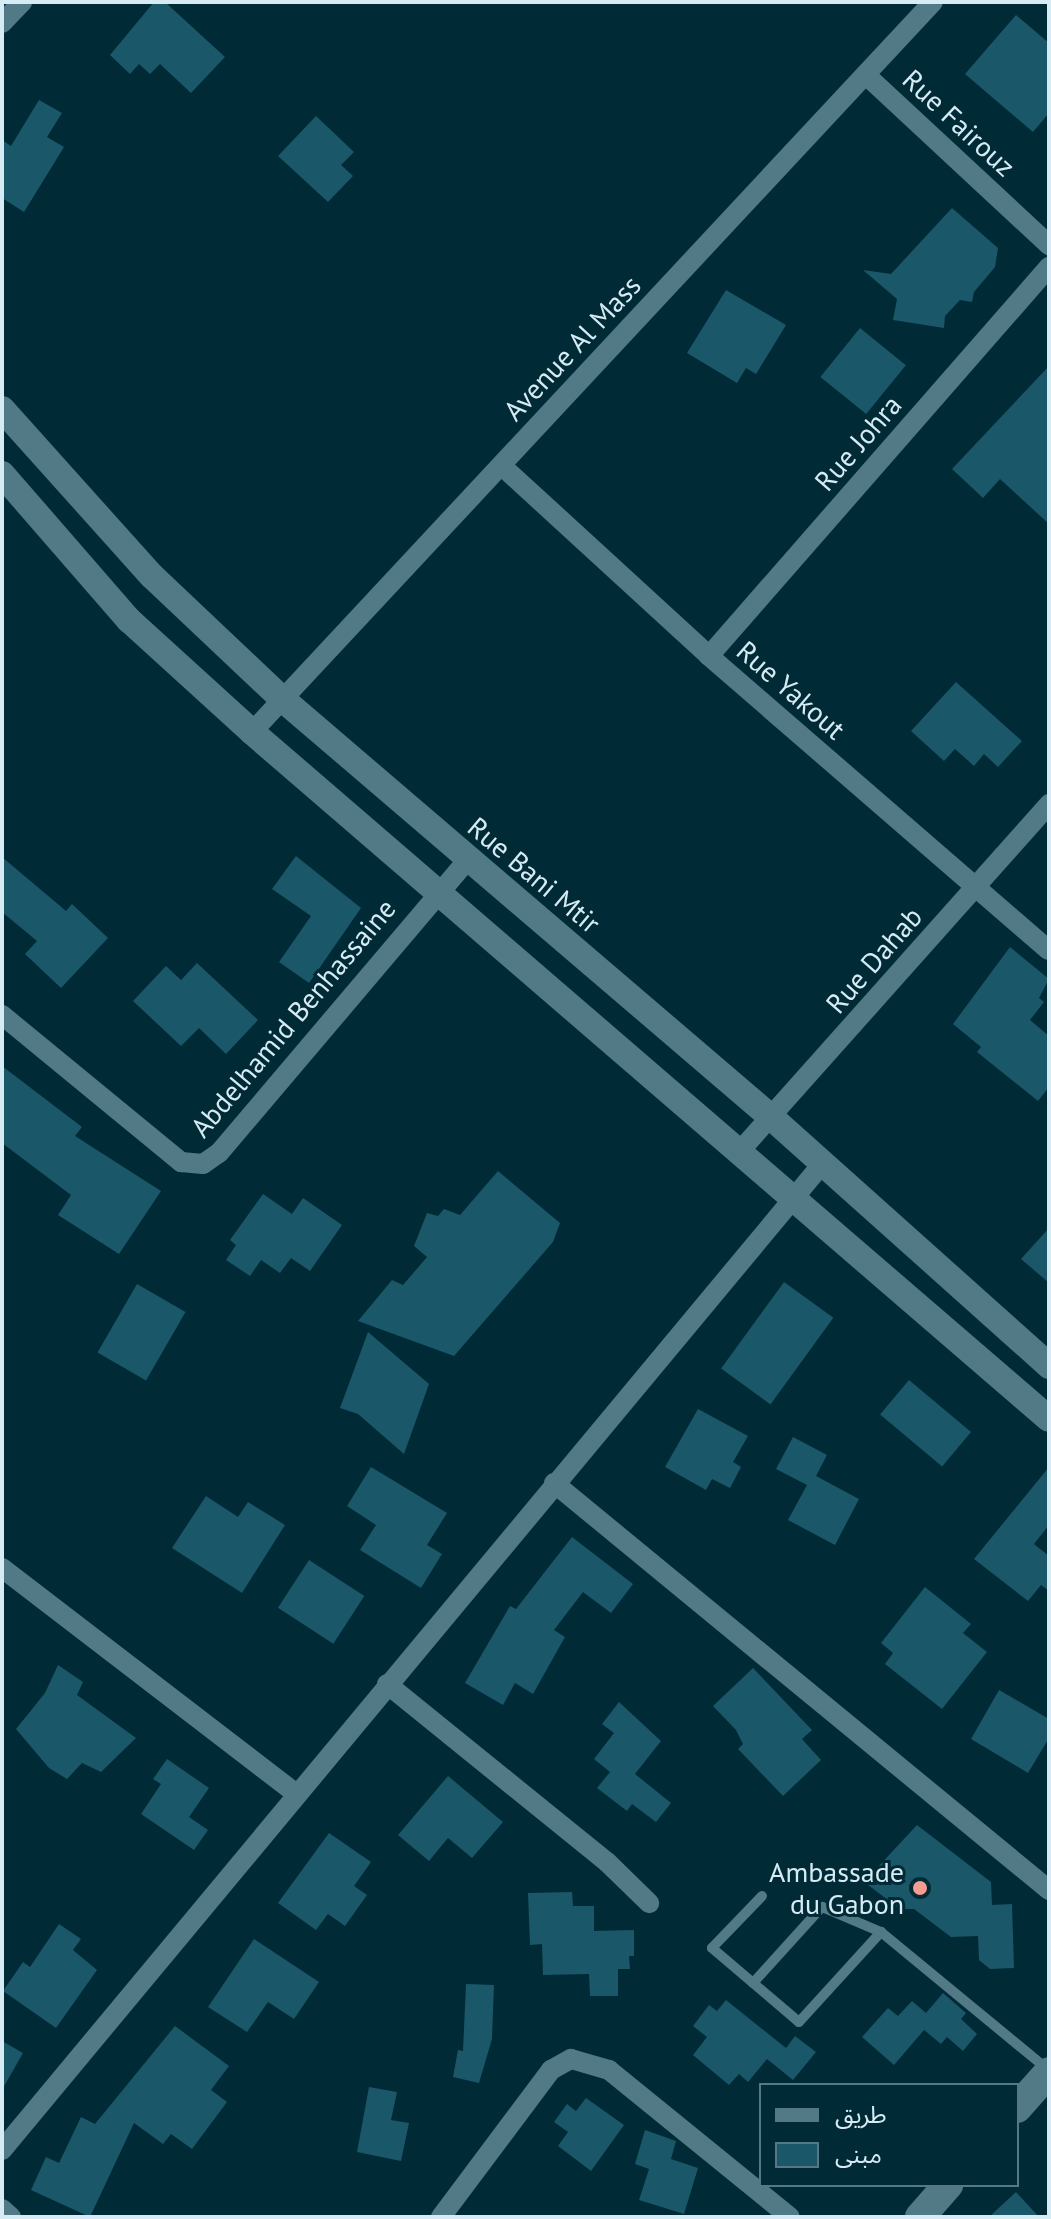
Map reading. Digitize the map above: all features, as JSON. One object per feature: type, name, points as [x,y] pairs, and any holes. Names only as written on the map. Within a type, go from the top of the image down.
[{"type":"main road","points":[[1019,2106],[1049,2071]]},
{"type":"main road","points":[[920,2217],[946,2187]]},
{"type":"street","points":[[2,23],[22,2]]},
{"type":"street","name":"Avenue Al Mass","points":[[252,732],[280,697],[502,466],[933,2]]},
{"type":"street","name":"Rue Fairouz","points":[[866,75],[1049,245]]},
{"type":"street","name":"Rue Johra","points":[[709,656],[1049,267]]},
{"type":"street","name":"Rue Bani Mtir","points":[[2,409],[152,576],[280,697],[467,861],[772,1118],[1049,1366]]},
{"type":"street","name":"Rue Yakout","points":[[502,466],[709,656],[1049,950]]},
{"type":"street","points":[[2,474],[129,620],[252,732],[1049,1419]]},
{"type":"street","name":"Rue Dahab","points":[[740,1151],[1049,804]]},
{"type":"street","name":"Abdelhamid Benhassaine","points":[[2,1015],[181,1162],[203,1164],[219,1153],[438,891],[467,861]]},
{"type":"street","points":[[2,2150],[822,1164]]},
{"type":"street","points":[[554,1483],[1049,1890]]},
{"type":"street","points":[[2,1568],[296,1794]]},
{"type":"street","points":[[387,1684],[607,1862],[649,1903]]},
{"type":"street","points":[[441,2217],[551,2070],[571,2059],[585,2059],[609,2070],[790,2217]]},
{"type":"street","points":[[2,2209],[11,2217]]},
{"type":"lane","points":[[762,1896],[712,1948],[799,2022],[881,1932]]},
{"type":"lane","points":[[753,1983],[822,1907],[881,1932],[1049,2071]]},
{"type":"building","points":[[154,2],[165,2],[225,57],[191,93],[160,64],[150,74],[139,64],[130,74],[110,55]]},
{"type":"building","points":[[1016,15],[1049,43],[1049,113],[1033,132],[965,74]]},
{"type":"building","points":[[39,100],[62,113],[47,137],[64,147],[24,212],[2,198],[2,140],[11,146]]},
{"type":"building","points":[[316,116],[354,152],[341,165],[353,176],[328,202],[278,156]]},
{"type":"building","points":[[952,208],[998,248],[995,267],[974,292],[972,302],[960,300],[945,316],[944,328],[893,320],[897,299],[863,270],[891,274]]},
{"type":"building","points":[[726,290],[786,325],[756,374],[746,368],[737,383],[687,353]]},
{"type":"building","points":[[860,328],[906,365],[866,414],[820,377]]},
{"type":"building","points":[[1049,366],[1049,524],[1000,479],[983,498],[952,469]]},
{"type":"building","points":[[956,682],[1022,741],[998,767],[984,754],[974,766],[955,749],[944,761],[911,731]]},
{"type":"building","points":[[296,856],[361,908],[309,983],[279,962],[311,916],[272,889]]},
{"type":"building","points":[[2,857],[66,911],[72,904],[108,938],[61,988],[25,954],[37,941],[2,912]]},
{"type":"building","points":[[1010,947],[1049,979],[1039,998],[1044,1002],[1030,1020],[1049,1036],[1049,1087],[1038,1101],[977,1052],[981,1047],[953,1024]]},
{"type":"building","points":[[197,963],[258,1020],[226,1054],[199,1028],[181,1046],[133,1001],[166,966],[181,980]]},
{"type":"building","points":[[2,1066],[82,1127],[75,1136],[161,1191],[119,1254],[58,1215],[71,1195],[2,1143]]},
{"type":"building","points":[[498,1171],[560,1223],[553,1242],[454,1356],[358,1321],[392,1280],[403,1285],[427,1257],[414,1246],[427,1213],[438,1216],[444,1209],[460,1215]]},
{"type":"building","points":[[263,1194],[292,1214],[303,1198],[342,1225],[310,1271],[291,1258],[280,1273],[261,1260],[250,1276],[226,1260],[236,1245],[230,1240]]},
{"type":"building","points":[[1049,1228],[1049,1283],[1021,1259]]},
{"type":"building","points":[[784,1282],[833,1318],[770,1404],[721,1369]]},
{"type":"building","points":[[137,1284],[185,1312],[146,1380],[98,1352]]},
{"type":"building","points":[[368,1332],[429,1384],[404,1454],[358,1414],[340,1408]]},
{"type":"building","points":[[909,1380],[971,1432],[942,1467],[880,1414]]},
{"type":"building","points":[[698,1409],[748,1436],[733,1462],[741,1467],[730,1488],[712,1479],[706,1490],[665,1467]]},
{"type":"building","points":[[793,1437],[827,1455],[816,1476],[859,1499],[835,1545],[788,1520],[807,1485],[776,1469]]},
{"type":"building","points":[[371,1467],[447,1513],[427,1545],[442,1554],[421,1588],[360,1550],[376,1525],[347,1506]]},
{"type":"building","points":[[1049,1467],[1049,1525],[1034,1544],[1049,1556],[1049,1591],[1041,1585],[1028,1601],[974,1559]]},
{"type":"building","points":[[206,1496],[238,1517],[248,1502],[285,1525],[242,1593],[172,1548]]},
{"type":"building","points":[[572,1537],[633,1584],[611,1613],[583,1592],[554,1630],[565,1637],[533,1694],[515,1683],[503,1705],[465,1683],[510,1606],[516,1609]]},
{"type":"building","points":[[309,1560],[364,1596],[333,1644],[278,1608]]},
{"type":"building","points":[[925,1587],[971,1624],[963,1633],[987,1652],[942,1709],[885,1664],[893,1653],[881,1643]]},
{"type":"building","points":[[58,1665],[83,1682],[77,1695],[136,1738],[101,1772],[82,1763],[67,1779],[49,1768],[16,1729],[45,1693]]},
{"type":"building","points":[[753,1668],[812,1730],[802,1739],[821,1760],[783,1796],[738,1749],[743,1744],[736,1730],[713,1706]]},
{"type":"building","points":[[999,1690],[1049,1719],[1049,1738],[1028,1773],[971,1739]]},
{"type":"building","points":[[619,1702],[661,1741],[635,1774],[671,1803],[656,1822],[632,1804],[627,1811],[597,1788],[610,1772],[594,1759],[614,1733],[602,1724]]},
{"type":"building","points":[[167,1759],[209,1788],[189,1817],[208,1830],[194,1850],[141,1814],[161,1784],[153,1779]]},
{"type":"building","points":[[448,1776],[503,1822],[472,1858],[448,1838],[429,1861],[398,1835]]},
{"type":"building","points":[[917,1825],[991,1882],[992,1905],[1012,1904],[1014,1968],[990,1969],[979,1960],[978,1936],[951,1937],[914,1909],[900,1909],[864,1882]]},
{"type":"building","points":[[329,1833],[371,1862],[354,1886],[367,1895],[345,1926],[328,1914],[316,1930],[278,1903]]},
{"type":"building","points":[[572,1892],[573,1906],[594,1906],[594,1931],[634,1930],[634,1956],[629,1956],[630,1969],[618,1969],[618,1996],[590,1996],[589,1974],[543,1975],[542,1944],[530,1945],[528,1893]]},
{"type":"building","points":[[59,1924],[81,1939],[73,1950],[97,1970],[56,2028],[3,1991],[23,1962],[30,1967]]},
{"type":"building","points":[[254,1939],[319,1982],[294,2019],[268,2002],[247,2032],[208,2007]]},
{"type":"building","points":[[466,1984],[494,1985],[492,2039],[479,2083],[453,2077],[458,2050],[463,2051]]},
{"type":"building","points":[[943,1993],[966,2013],[961,2019],[977,2034],[963,2051],[947,2037],[941,2044],[924,2030],[894,2065],[862,2037],[888,2008],[898,2016],[912,2001],[926,2013]]},
{"type":"building","points":[[726,2000],[786,2048],[795,2036],[816,2052],[793,2080],[767,2059],[748,2082],[739,2074],[729,2085],[693,2055],[707,2037],[693,2026],[709,2005],[717,2011]]},
{"type":"building","points":[[175,2026],[229,2066],[211,2090],[227,2102],[192,2149],[171,2134],[163,2144],[134,2123],[90,2217],[31,2190],[46,2157],[59,2163],[81,2117],[95,2124]]},
{"type":"building","points":[[2,2041],[23,2053],[2,2090]]},
{"type":"building","points":[[369,2087],[397,2092],[391,2120],[409,2123],[401,2161],[357,2152]]},
{"type":"building","points":[[586,2098],[624,2125],[591,2171],[558,2146],[568,2132],[554,2122],[567,2104],[576,2111]]},
{"type":"building","points":[[645,2130],[676,2141],[671,2159],[698,2168],[684,2214],[639,2200],[649,2169],[635,2164]]},
{"type":"building","points":[[1016,2192],[1039,2217],[989,2217]]},
{"type":"place","name":"Ambassade du Gabon","points":[[920,1888]]}]
